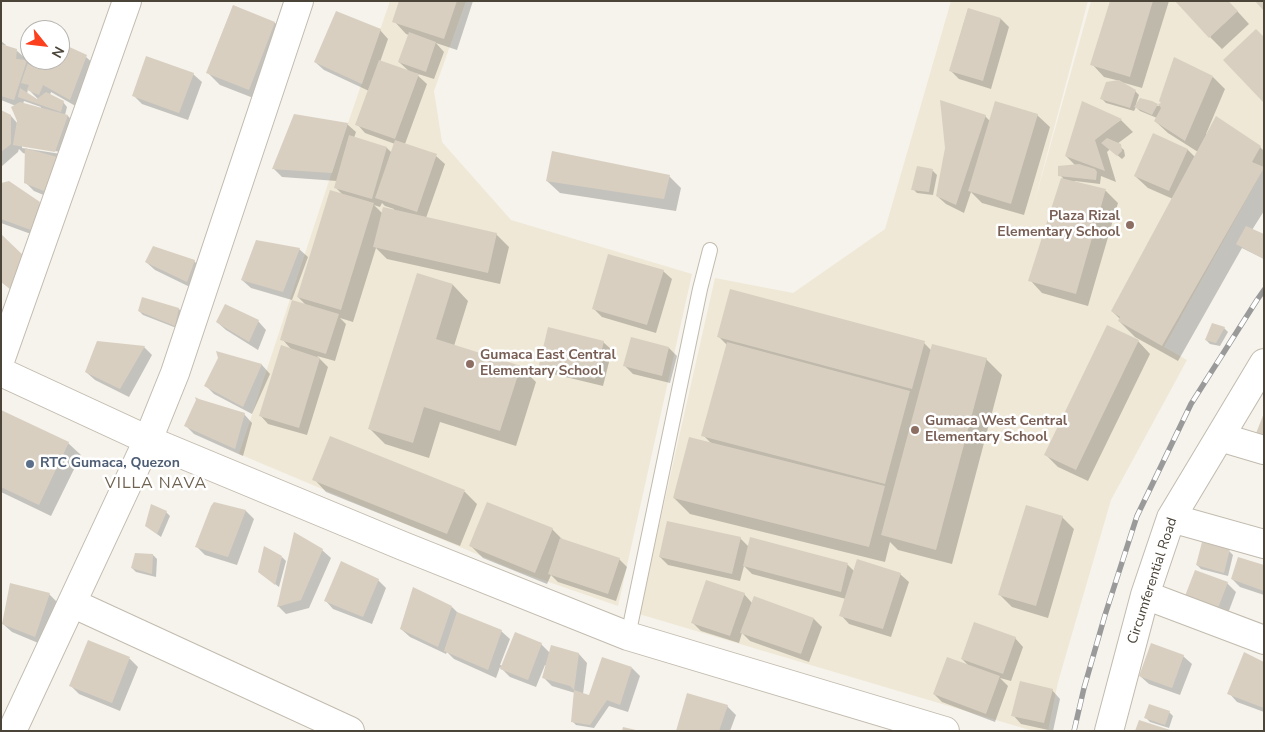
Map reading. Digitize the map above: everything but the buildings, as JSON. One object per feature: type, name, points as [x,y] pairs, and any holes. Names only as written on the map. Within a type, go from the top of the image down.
[{"type":"street","points":[[1,358],[127,1]]},
{"type":"street","points":[[12,731],[148,440],[175,374],[299,1]]},
{"type":"street","name":"Circumferential Road","points":[[1109,731],[1145,595],[1171,518],[1264,363]]},
{"type":"street","points":[[1,372],[148,440],[403,546],[628,636],[906,725],[945,731]]},
{"type":"street","points":[[1220,437],[1264,450]]},
{"type":"street","points":[[1171,518],[1264,544]]},
{"type":"street","points":[[1145,595],[1264,640]]},
{"type":"street","points":[[72,604],[350,731]]},
{"type":"lane","points":[[628,636],[700,289],[710,250]]},
{"type":"shaded area","name":"Gumaca East Central Elementary School","points":[[390,1],[466,1],[434,91],[442,142],[511,220],[692,274],[618,606],[517,571],[239,454]]},
{"type":"shaded area","name":"Gumaca West Central Elementary School","points":[[951,1],[1088,1],[1033,207],[1091,1],[1264,1],[1264,168],[1164,347],[1187,360],[1111,500],[1058,682],[1048,731],[1033,731],[639,614],[715,278],[793,293],[885,229]]},
{"type":"railway","points":[[1074,731],[1105,615],[1137,516],[1191,404],[1264,290]]},
{"type":"place","name":"Plaza Rizal Elementary School","points":[[1130,225]]},
{"type":"place","name":"Gumaca East Central Elementary School","points":[[470,364]]},
{"type":"place","name":"Gumaca West Central Elementary School","points":[[915,430]]},
{"type":"place","name":"RTC Gumaca, Quezon","points":[[30,464]]},
{"type":"district","name":"VILLA NAVA","points":[[156,484]]}]
